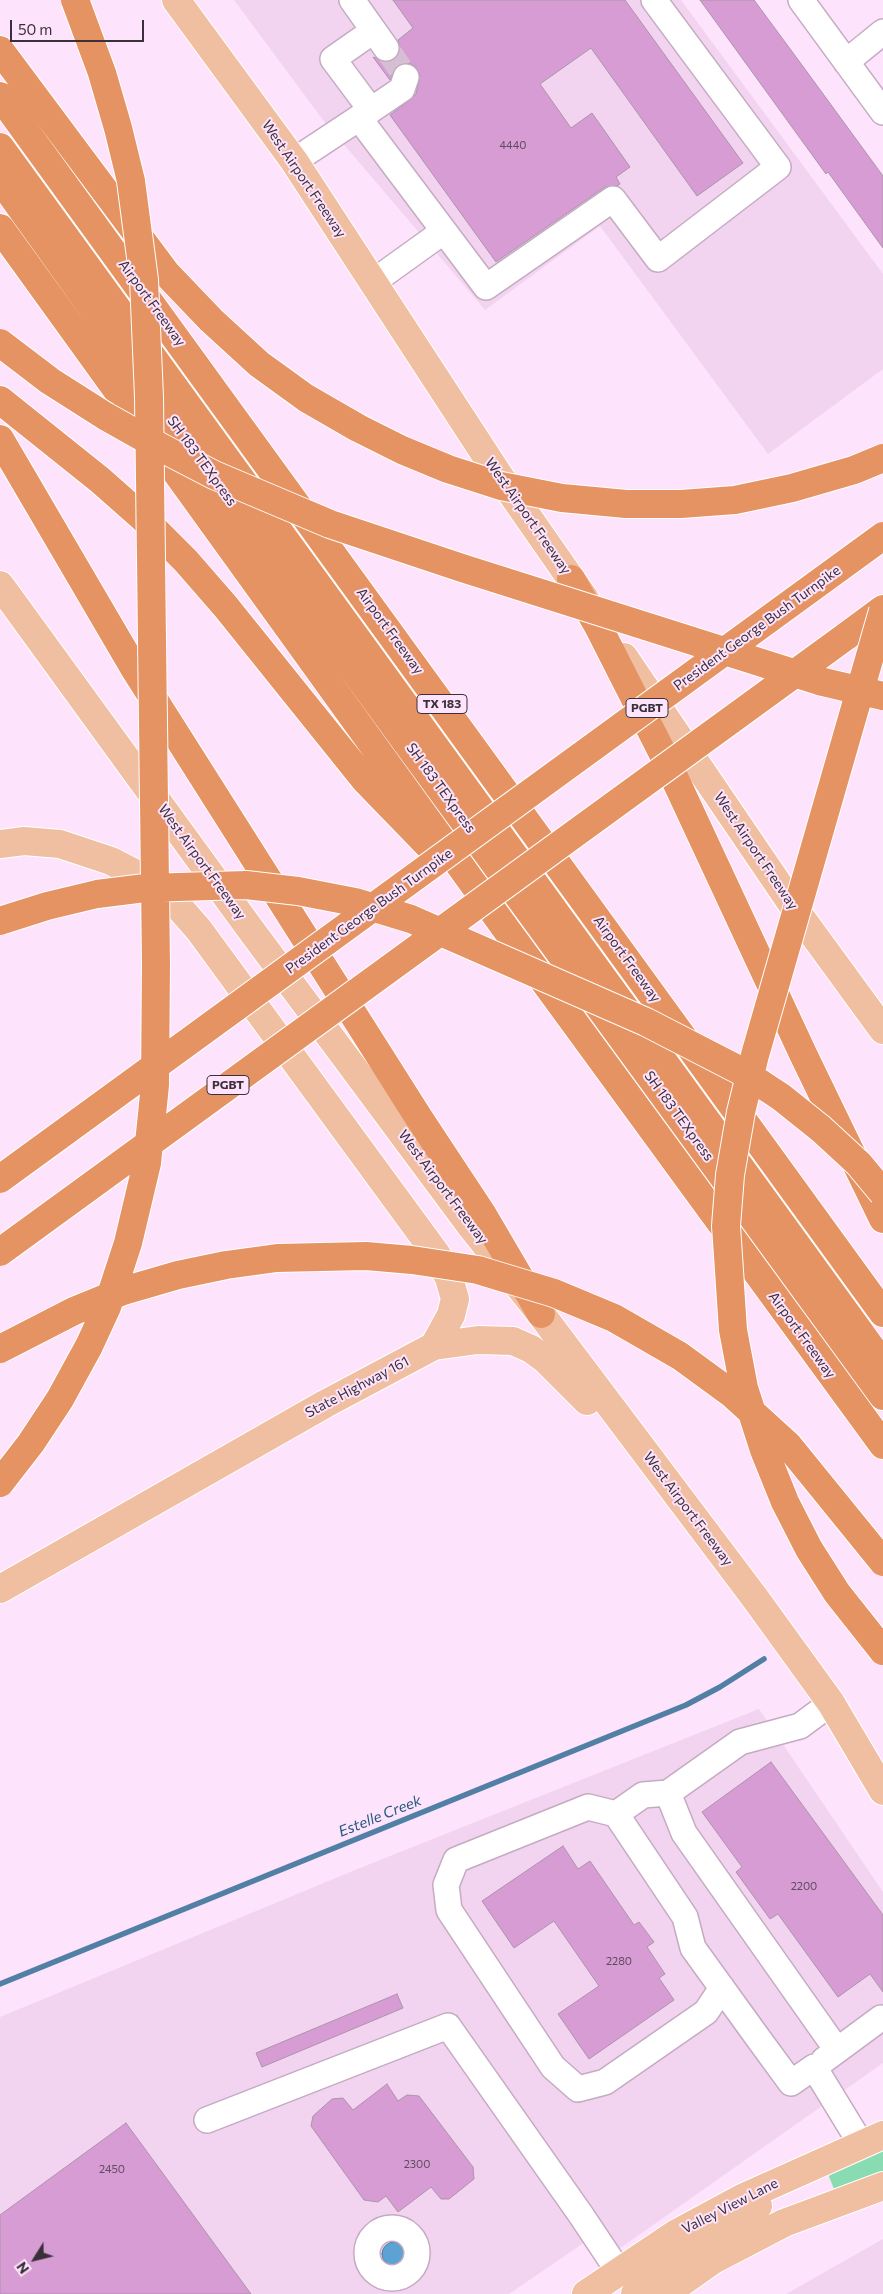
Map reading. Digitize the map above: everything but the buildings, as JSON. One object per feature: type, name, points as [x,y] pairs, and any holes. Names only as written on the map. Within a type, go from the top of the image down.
[{"type":"highway","points":[[0,1483],[32,1443],[60,1399],[89,1346],[107,1307],[128,1243],[147,1163],[155,1085],[156,964],[149,397],[144,280],[131,181],[118,128],[102,73],[75,0]]},
{"type":"highway","points":[[0,50],[168,274],[211,320],[267,369],[306,398],[358,428],[430,461],[501,486],[562,498],[626,504],[680,504],[735,500],[801,486],[854,470],[883,458]]},
{"type":"highway","name":"Airport Freeway","points":[[0,96],[883,1313]]},
{"type":"highway","name":"SH 183 TEXpress","points":[[0,147],[883,1364]]},
{"type":"highway","name":"SH 183 TEXpress","points":[[0,179],[237,510],[883,1396]]},
{"type":"highway","name":"Airport Freeway","points":[[0,228],[503,925],[883,1445]]},
{"type":"highway","points":[[0,343],[50,380],[98,411],[162,448],[214,475],[330,524],[462,568],[819,680],[883,696]]},
{"type":"highway","points":[[0,400],[100,480],[143,518],[186,561],[226,607],[365,780],[503,925]]},
{"type":"highway","points":[[0,439],[134,668],[419,1118],[483,1215],[541,1314]]},
{"type":"highway","name":"President George Bush Turnpike","points":[[0,1179],[883,536]]},
{"type":"highway","points":[[571,578],[598,626],[667,762],[804,1056],[883,1219]]},
{"type":"highway","points":[[883,610],[755,1055],[736,1139],[730,1175],[726,1226],[733,1330],[744,1388],[764,1450],[785,1502],[810,1549],[837,1593],[883,1651]]},
{"type":"highway","name":"PGBT","points":[[0,1252],[883,610]]},
{"type":"highway","points":[[0,920],[97,894],[145,888],[246,885],[298,891],[355,902],[411,919],[646,1022],[743,1072],[781,1097],[821,1129],[859,1164],[883,1193]]},
{"type":"highway","points":[[0,1349],[74,1311],[123,1291],[178,1274],[226,1265],[278,1258],[366,1256],[412,1260],[478,1270],[554,1293],[614,1318],[680,1356],[732,1394],[788,1445],[883,1562]]},
{"type":"main road","name":"West Airport Freeway","points":[[176,0],[294,161],[498,474],[571,578],[802,919],[883,1030]]},
{"type":"main road","name":"West Airport Freeway","points":[[0,584],[248,926],[470,1224],[541,1314],[688,1508],[830,1703],[883,1791]]},
{"type":"main road","points":[[12,842],[60,844],[111,861],[142,877],[178,906],[199,930],[437,1255],[449,1278],[454,1299],[451,1315],[434,1346]]},
{"type":"main road","name":"State Highway 161","points":[[0,1588],[325,1404],[434,1346],[496,1340],[513,1341],[531,1349],[562,1374],[688,1508]]},
{"type":"main road","name":"Valley View Lane","points":[[586,2294],[677,2233],[742,2198],[872,2140]]},
{"type":"main road","points":[[634,2294],[818,2163]]},
{"type":"main road","points":[[665,2294],[713,2260],[784,2223],[883,2186]]},
{"type":"street","points":[[352,0],[380,40],[334,59],[365,114],[444,231],[486,287],[613,198],[658,259],[778,167],[654,0]]},
{"type":"street","points":[[801,0],[883,112]]},
{"type":"street","points":[[846,62],[883,32]]},
{"type":"street","points":[[294,161],[402,89],[406,77]]},
{"type":"street","points":[[373,282],[444,231]]},
{"type":"street","points":[[616,1814],[643,1795],[668,1793],[740,1742],[800,1726],[830,1703]]},
{"type":"street","points":[[668,1793],[684,1832],[837,2050]]},
{"type":"street","points":[[722,1988],[706,2012],[605,2082],[578,2089],[553,2066],[449,1910],[446,1885],[456,1860],[588,1807],[616,1814],[685,1917],[693,1948],[791,2082],[881,2018]]},
{"type":"street","points":[[207,2120],[448,2026],[619,2272]]},
{"type":"street","points":[[814,2067],[872,2140]]},
{"type":"shaded area","points":[[234,0],[681,0],[883,274],[883,369],[768,454],[600,226],[485,310],[323,120]]},
{"type":"shaded area","points":[[759,1709],[883,1892],[883,2063],[619,2249],[604,2229],[509,2294],[0,2294],[0,2017],[360,1868]]},
{"type":"shaded area","points":[[883,2239],[883,2294],[786,2294]]},
{"type":"green space","points":[[883,2151],[883,2173],[836,2194],[828,2174]]},
{"type":"water","points":[[394,2242],[403,2245],[406,2254],[403,2263],[394,2266],[385,2263],[382,2254],[385,2245]]},
{"type":"waterway","name":"Estelle Creek","points":[[0,1984],[686,1705],[720,1687],[764,1659]]},
{"type":"tunnel","points":[[386,48],[406,77]]}]
